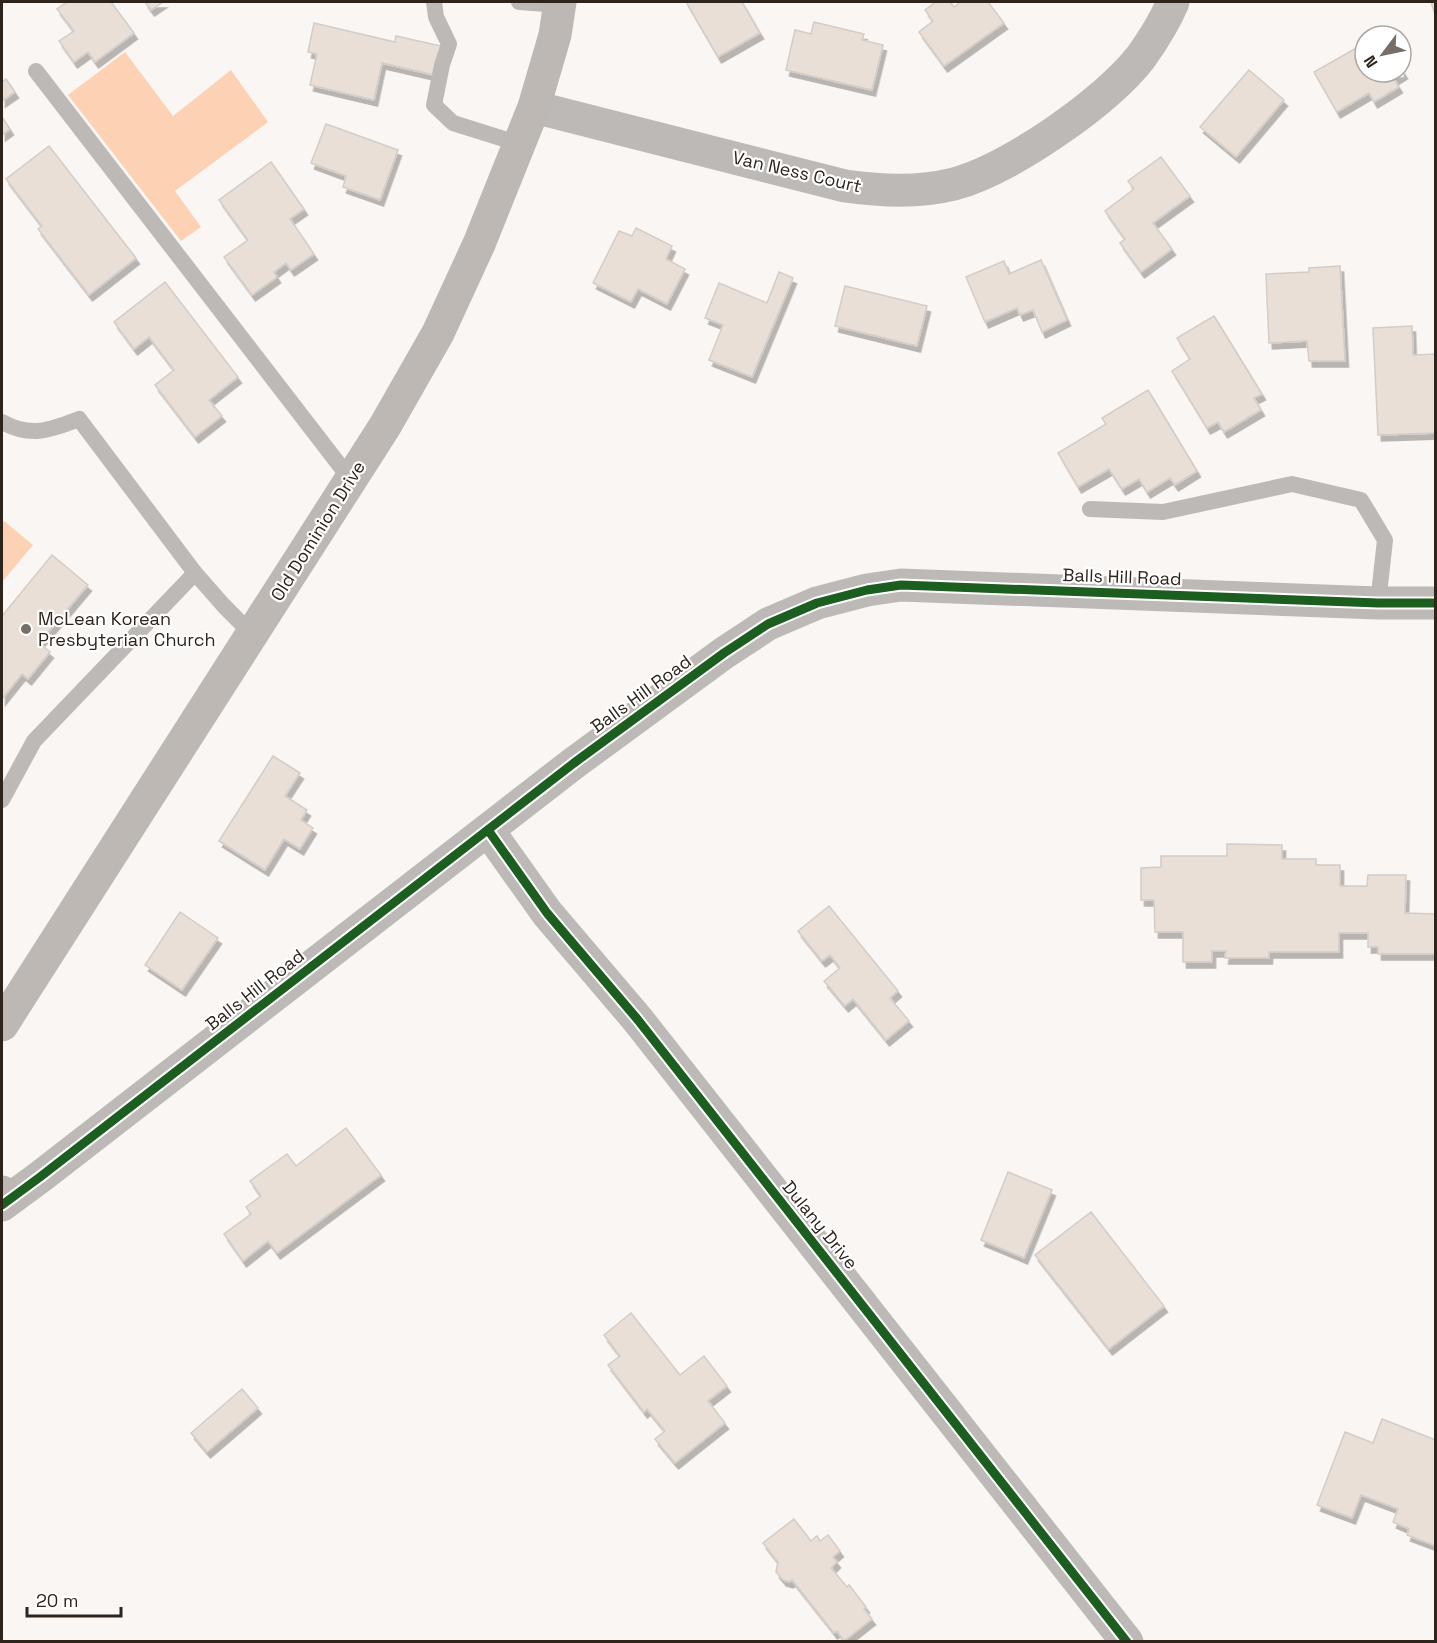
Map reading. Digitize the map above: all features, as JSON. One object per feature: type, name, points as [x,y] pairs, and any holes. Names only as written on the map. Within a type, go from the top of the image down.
[{"type":"main road","name":"Old Dominion Drive","points":[[2,1025],[351,480],[438,333],[479,244],[534,107],[555,35],[560,3]]},
{"type":"street","name":"Van Ness Court","points":[[534,107],[845,186],[876,190],[920,190],[955,183],[998,167],[1043,140],[1109,91],[1140,57],[1173,2]]},
{"type":"street","name":"Balls Hill Road","points":[[5,1198],[574,763],[724,653],[768,624],[817,603],[857,592],[901,585],[1378,603],[1436,603]]},
{"type":"street","name":"Dulany Drive","points":[[488,830],[547,913],[638,1020],[725,1129],[765,1183],[1127,1641]]},
{"type":"lane","points":[[434,2],[436,17],[449,44],[434,105],[453,123],[520,144]]},
{"type":"lane","points":[[519,2],[560,3]]},
{"type":"lane","points":[[36,71],[351,480]]},
{"type":"lane","points":[[2,422],[14,428],[46,431],[79,419],[195,573],[253,635]]},
{"type":"lane","points":[[1090,509],[1163,512],[1292,484],[1361,500],[1385,540],[1378,603]]},
{"type":"lane","points":[[2,800],[34,741],[195,573]]},
{"type":"shaded area","points":[[125,52],[173,116],[231,70],[268,122],[175,191],[201,227],[181,241],[68,95]]},
{"type":"shaded area","points":[[4,521],[33,545],[2,582],[2,524]]},
{"type":"building","points":[[67,2],[111,2],[134,33],[95,62],[88,52],[74,62],[59,41],[74,31],[57,9]]},
{"type":"building","points":[[145,2],[163,2],[151,10]]},
{"type":"building","points":[[686,2],[742,2],[760,33],[718,57]]},
{"type":"building","points":[[936,2],[950,2],[954,7],[961,2],[988,2],[1004,23],[944,66],[919,32],[933,21],[925,10]]},
{"type":"building","points":[[1431,2],[1436,2],[1436,18]]},
{"type":"building","points":[[814,22],[864,34],[862,40],[883,45],[872,90],[786,70],[795,30],[811,34]]},
{"type":"building","points":[[314,23],[395,42],[396,36],[441,46],[434,75],[382,63],[374,100],[310,85],[317,54],[308,52]]},
{"type":"building","points":[[1353,50],[1353,84],[1397,84],[1399,87],[1374,102],[1369,93],[1337,112],[1314,72]]},
{"type":"building","points":[[1249,70],[1284,100],[1236,157],[1200,127]]},
{"type":"building","points":[[6,79],[15,92],[2,101],[2,82]]},
{"type":"building","points":[[2,117],[10,129],[2,135]]},
{"type":"building","points":[[326,124],[398,150],[380,200],[343,187],[346,176],[311,163]]},
{"type":"building","points":[[49,146],[136,258],[89,295],[38,229],[42,226],[6,179]]},
{"type":"building","points":[[1161,157],[1190,196],[1153,223],[1172,249],[1141,272],[1120,243],[1125,239],[1105,211],[1134,189],[1128,181]]},
{"type":"building","points":[[271,162],[304,209],[290,219],[314,254],[291,270],[286,263],[274,272],[277,277],[252,295],[224,257],[248,240],[219,200]]},
{"type":"building","points":[[636,228],[672,246],[666,259],[685,269],[667,304],[638,289],[631,302],[593,283],[619,231],[632,236]]},
{"type":"building","points":[[1041,260],[1067,320],[1042,332],[1033,310],[1020,315],[1017,308],[985,322],[966,277],[1004,261],[1009,274]]},
{"type":"building","points":[[1340,266],[1345,361],[1309,361],[1307,341],[1269,343],[1266,274],[1309,272],[1309,268]]},
{"type":"building","points":[[779,272],[793,278],[752,377],[709,360],[723,325],[705,318],[719,283],[767,303]]},
{"type":"building","points":[[165,282],[238,377],[209,400],[222,416],[195,437],[155,385],[174,370],[149,337],[134,349],[114,322]]},
{"type":"building","points":[[845,286],[927,306],[917,346],[835,326]]},
{"type":"building","points":[[1214,316],[1262,394],[1254,398],[1261,410],[1224,432],[1218,422],[1207,428],[1172,371],[1190,359],[1177,338]]},
{"type":"building","points":[[1412,326],[1413,355],[1436,354],[1436,433],[1378,435],[1373,328]]},
{"type":"building","points":[[1148,390],[1197,471],[1175,485],[1170,478],[1147,492],[1139,479],[1122,489],[1109,469],[1078,487],[1058,453],[1106,424],[1102,418]]},
{"type":"building","name":"McLean Korean Presbyterian Church","points":[[52,555],[88,585],[39,643],[50,652],[28,679],[22,674],[2,699],[2,616]]},
{"type":"building","points":[[273,756],[300,773],[285,796],[307,810],[301,820],[313,828],[300,849],[284,839],[265,870],[219,841]]},
{"type":"building","points":[[1227,844],[1282,845],[1282,859],[1316,859],[1316,865],[1340,865],[1340,886],[1367,886],[1368,875],[1406,875],[1405,913],[1436,914],[1436,954],[1378,954],[1378,947],[1368,947],[1368,933],[1339,933],[1339,952],[1269,952],[1269,958],[1225,958],[1226,951],[1212,951],[1212,962],[1183,962],[1183,932],[1155,932],[1154,900],[1141,900],[1141,868],[1161,867],[1161,856],[1227,856]]},
{"type":"building","points":[[829,906],[898,991],[890,998],[909,1021],[886,1040],[853,999],[845,1006],[824,981],[840,968],[830,955],[822,961],[798,931]]},
{"type":"building","points":[[180,912],[218,938],[182,990],[145,965]]},
{"type":"building","points":[[346,1128],[381,1175],[277,1253],[268,1241],[243,1261],[224,1234],[251,1214],[246,1207],[261,1196],[250,1181],[287,1154],[296,1166]]},
{"type":"building","points":[[1008,1172],[1052,1190],[1024,1258],[981,1240]]},
{"type":"building","points":[[1091,1212],[1164,1306],[1109,1349],[1035,1255]]},
{"type":"building","points":[[631,1313],[680,1375],[704,1356],[727,1386],[708,1401],[725,1423],[675,1463],[655,1439],[665,1431],[647,1409],[644,1412],[608,1365],[620,1356],[604,1335]]},
{"type":"building","points":[[242,1389],[258,1408],[207,1452],[191,1433]]},
{"type":"building","points":[[1382,1419],[1436,1440],[1436,1546],[1407,1535],[1409,1529],[1393,1522],[1398,1509],[1361,1495],[1352,1518],[1317,1505],[1345,1432],[1373,1443]]},
{"type":"building","points":[[794,1519],[811,1541],[817,1536],[820,1541],[828,1535],[840,1551],[833,1557],[837,1562],[831,1568],[847,1587],[849,1585],[872,1619],[844,1641],[837,1631],[834,1633],[792,1580],[790,1582],[783,1580],[776,1572],[778,1562],[763,1543]]},
{"type":"cycle path","points":[[2,1205],[574,763],[724,653],[768,624],[817,603],[867,590],[901,585],[1378,603],[1436,603]]},
{"type":"cycle path","points":[[488,830],[547,913],[638,1020],[1127,1642]]},
{"type":"place","name":"McLean Korean Presbyterian Church","points":[[26,629]]}]
